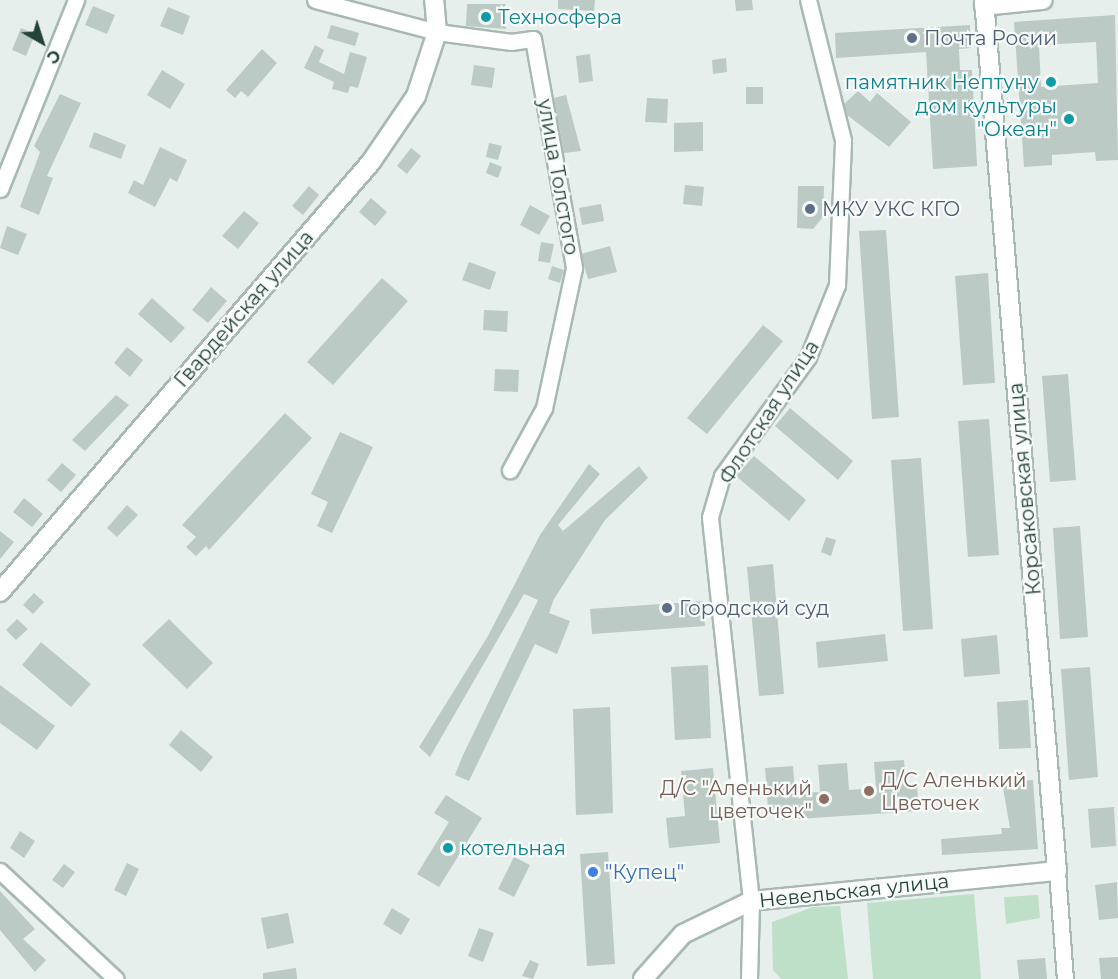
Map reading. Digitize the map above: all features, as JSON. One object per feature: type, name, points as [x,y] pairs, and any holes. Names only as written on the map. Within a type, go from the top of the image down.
[{"type":"street","points":[[0,189],[76,0]]},
{"type":"street","name":"улица Толстого","points":[[315,0],[437,32],[534,46],[574,268],[544,408],[510,470]]},
{"type":"street","name":"Гвардейская улица","points":[[0,592],[371,162],[416,96],[437,32],[434,0]]},
{"type":"street","name":"Флотская улица","points":[[749,979],[751,901],[710,517],[722,476],[808,357],[837,285],[843,140],[808,0]]},
{"type":"street","points":[[984,3],[1044,0]]},
{"type":"street","name":"Корсаковская улица","points":[[984,3],[1065,979]]},
{"type":"street","points":[[0,871],[116,979]]},
{"type":"street","name":"Невельская улица","points":[[643,979],[683,934],[751,901],[1057,871]]},
{"type":"green space","points":[[974,894],[981,979],[873,979],[867,903]]},
{"type":"green space","points":[[1038,895],[1040,918],[1006,924],[1004,897]]},
{"type":"green space","points":[[840,906],[848,979],[781,979],[773,970],[772,922],[813,907]]},
{"type":"building","points":[[558,0],[595,0],[594,11],[558,9]]},
{"type":"building","points":[[735,0],[752,0],[753,10],[736,11]]},
{"type":"building","name":"Техносфера","points":[[467,4],[506,4],[506,29],[466,26]]},
{"type":"building","points":[[93,6],[115,15],[107,34],[85,25]]},
{"type":"building","points":[[168,7],[190,16],[183,35],[160,26]]},
{"type":"building","name":"дом культуры \"Океан\"","points":[[1115,15],[1118,160],[1096,161],[1095,152],[1052,155],[1052,165],[1024,167],[1014,22]],"holes":[[[1096,42],[1098,83],[1041,87],[1039,45]]]},
{"type":"building","points":[[331,25],[359,33],[355,46],[327,38]]},
{"type":"building","points":[[970,25],[971,48],[959,49],[960,70],[972,70],[977,166],[933,169],[926,52],[836,58],[835,33]]},
{"type":"building","points":[[21,28],[35,34],[26,56],[12,50]]},
{"type":"building","points":[[315,45],[324,50],[319,62],[344,74],[350,52],[367,57],[358,88],[350,86],[348,93],[332,89],[334,82],[304,68]]},
{"type":"building","points":[[262,49],[277,63],[248,97],[241,91],[235,98],[226,90]]},
{"type":"building","points":[[590,54],[593,81],[579,83],[576,56]]},
{"type":"building","points":[[726,58],[727,72],[713,74],[712,60]]},
{"type":"building","points":[[474,65],[495,68],[492,88],[471,85]]},
{"type":"building","points":[[162,70],[185,84],[170,109],[147,95]]},
{"type":"building","points":[[746,87],[763,87],[763,104],[746,104]]},
{"type":"building","points":[[858,91],[870,102],[877,93],[911,122],[889,147],[847,115],[844,104]]},
{"type":"building","points":[[60,94],[81,103],[47,176],[53,178],[39,215],[20,207],[40,152],[34,146]]},
{"type":"building","points":[[566,95],[581,151],[564,153],[554,98]]},
{"type":"building","points":[[647,98],[668,99],[667,123],[645,122]]},
{"type":"building","points":[[703,122],[703,151],[674,152],[674,123]]},
{"type":"building","points":[[94,132],[126,145],[121,159],[89,147]]},
{"type":"building","points":[[489,143],[502,146],[498,160],[486,157]]},
{"type":"building","points":[[160,147],[187,160],[177,182],[170,178],[155,207],[128,193],[134,180],[143,185]]},
{"type":"building","points":[[411,148],[421,156],[407,174],[397,166]]},
{"type":"building","points":[[490,162],[502,167],[498,178],[486,173]]},
{"type":"building","points":[[685,185],[704,187],[702,206],[683,204]]},
{"type":"building","points":[[309,186],[319,195],[303,215],[292,206]]},
{"type":"building","points":[[798,186],[824,186],[823,217],[813,229],[797,228]]},
{"type":"building","points":[[371,198],[387,212],[375,226],[359,212]]},
{"type":"building","points":[[601,204],[604,221],[582,225],[579,208]]},
{"type":"building","points":[[530,205],[550,216],[539,235],[520,225]]},
{"type":"building","points":[[244,211],[259,223],[238,249],[222,236]]},
{"type":"building","points":[[7,226],[27,234],[18,255],[0,248]]},
{"type":"building","points":[[886,230],[899,417],[872,419],[859,231]]},
{"type":"building","points":[[541,242],[554,244],[550,263],[538,261]]},
{"type":"building","points":[[610,246],[617,272],[588,279],[581,254]]},
{"type":"building","points":[[469,262],[496,272],[490,290],[462,280]]},
{"type":"building","points":[[552,266],[564,270],[560,283],[548,279]]},
{"type":"building","points":[[988,273],[995,383],[963,385],[955,276]]},
{"type":"building","points":[[382,278],[408,301],[333,385],[307,362]]},
{"type":"building","points":[[211,287],[227,301],[208,323],[192,310]]},
{"type":"building","points":[[152,298],[185,328],[171,343],[138,314]]},
{"type":"building","points":[[484,310],[508,311],[507,332],[483,330]]},
{"type":"building","points":[[763,325],[783,341],[707,434],[687,418]]},
{"type":"building","points":[[127,347],[143,360],[130,377],[114,363]]},
{"type":"building","points":[[495,369],[519,370],[518,392],[494,391]]},
{"type":"building","points":[[1068,374],[1076,480],[1050,482],[1042,376]]},
{"type":"building","points":[[116,395],[129,405],[85,451],[72,440]]},
{"type":"building","points":[[790,408],[853,461],[838,480],[775,426]]},
{"type":"building","points":[[285,413],[312,438],[209,550],[206,546],[196,556],[186,547],[196,537],[182,525]]},
{"type":"building","points":[[989,419],[999,555],[968,557],[958,421]]},
{"type":"building","points":[[340,432],[373,447],[332,533],[317,526],[328,502],[311,494]]},
{"type":"building","points":[[754,456],[806,500],[789,521],[736,476]]},
{"type":"building","points":[[921,458],[933,629],[903,631],[891,460]]},
{"type":"building","points":[[62,463],[76,475],[61,492],[47,480]]},
{"type":"building","points":[[589,464],[600,474],[558,525],[563,531],[639,466],[648,478],[605,520],[554,599],[549,613],[570,621],[557,654],[535,644],[469,781],[455,775],[538,600],[524,594],[430,757],[419,747],[488,636],[540,535]]},
{"type":"building","points":[[24,498],[43,514],[32,527],[13,512]]},
{"type":"building","points":[[127,505],[138,515],[117,537],[107,528]]},
{"type":"building","points":[[1080,526],[1088,637],[1060,639],[1053,528]]},
{"type":"building","points":[[0,531],[14,542],[0,559]]},
{"type":"building","points":[[826,537],[836,540],[831,556],[821,552]]},
{"type":"building","points":[[773,564],[784,694],[759,696],[747,567]]},
{"type":"building","points":[[34,593],[44,602],[33,614],[23,605]]},
{"type":"building","points":[[703,601],[705,626],[592,634],[590,609]]},
{"type":"building","points":[[17,619],[28,629],[16,640],[6,630]]},
{"type":"building","points":[[169,619],[213,663],[187,689],[142,645]]},
{"type":"building","points":[[885,634],[888,661],[818,668],[816,642]]},
{"type":"building","points":[[997,635],[1000,674],[964,677],[961,639]]},
{"type":"building","points":[[41,642],[91,684],[71,707],[22,665]]},
{"type":"building","points":[[708,665],[711,738],[675,740],[671,667]]},
{"type":"building","points":[[1090,667],[1098,777],[1069,780],[1061,669]]},
{"type":"building","points":[[0,685],[55,726],[37,750],[0,723]]},
{"type":"building","points":[[1028,700],[1031,748],[999,749],[997,702]]},
{"type":"building","points":[[610,707],[613,813],[576,815],[573,709]]},
{"type":"building","points":[[181,730],[213,757],[201,772],[169,745]]},
{"type":"building","name":"Д/С Аленький Цветочек","points":[[904,760],[906,787],[917,786],[919,811],[782,820],[781,807],[768,808],[765,768],[793,766],[795,793],[820,792],[818,765],[847,763],[849,790],[876,788],[874,762]]},
{"type":"building","points":[[713,768],[720,843],[669,848],[666,818],[685,816],[681,771]]},
{"type":"building","points":[[1033,780],[1038,849],[942,855],[941,839],[1002,834],[1001,828],[1010,828],[1002,782]]},
{"type":"building","name":"котельная","points":[[446,795],[482,818],[439,887],[417,874],[449,822],[434,813]]},
{"type":"building","points":[[1114,807],[1116,846],[1091,848],[1088,809]]},
{"type":"building","points":[[20,831],[35,841],[24,858],[10,848]]},
{"type":"building","points":[[608,852],[615,964],[587,966],[580,854]]},
{"type":"building","points":[[514,857],[530,865],[514,897],[498,889]]},
{"type":"building","points":[[127,863],[139,869],[126,896],[114,890]]},
{"type":"building","points":[[64,864],[75,872],[63,888],[52,880]]},
{"type":"building","points":[[1117,882],[1118,918],[1099,920],[1095,885]]},
{"type":"building","points":[[0,891],[35,929],[23,939],[46,960],[35,972],[0,930]]},
{"type":"building","points":[[392,908],[410,919],[401,935],[383,924]]},
{"type":"building","points":[[288,913],[294,943],[267,949],[261,918]]},
{"type":"building","points":[[479,928],[494,933],[483,962],[468,956]]},
{"type":"building","points":[[1118,957],[1118,979],[1101,979],[1099,958]]},
{"type":"building","points":[[1045,958],[1047,979],[1019,979],[1017,960]]},
{"type":"building","points":[[530,960],[539,964],[533,979],[522,976]]},
{"type":"building","points":[[296,968],[297,979],[263,979],[263,973]]},
{"type":"place","name":"Техносфера","points":[[486,17]]},
{"type":"place","name":"Почта Росии","points":[[912,38]]},
{"type":"place","name":"памятник Нептуну","points":[[1051,82]]},
{"type":"place","name":"дом культуры \"Океан\"","points":[[1069,119]]},
{"type":"place","name":"МКУ УКС КГО","points":[[810,209]]},
{"type":"place","name":"Городской суд","points":[[667,608]]},
{"type":"place","name":"Д/С Аленький Цветочек","points":[[869,791]]},
{"type":"place","name":"Д/С \"Аленький цветочек\"","points":[[824,799]]},
{"type":"place","name":"котельная","points":[[448,848]]},
{"type":"place","name":"\"Купец\"","points":[[593,872]]}]
